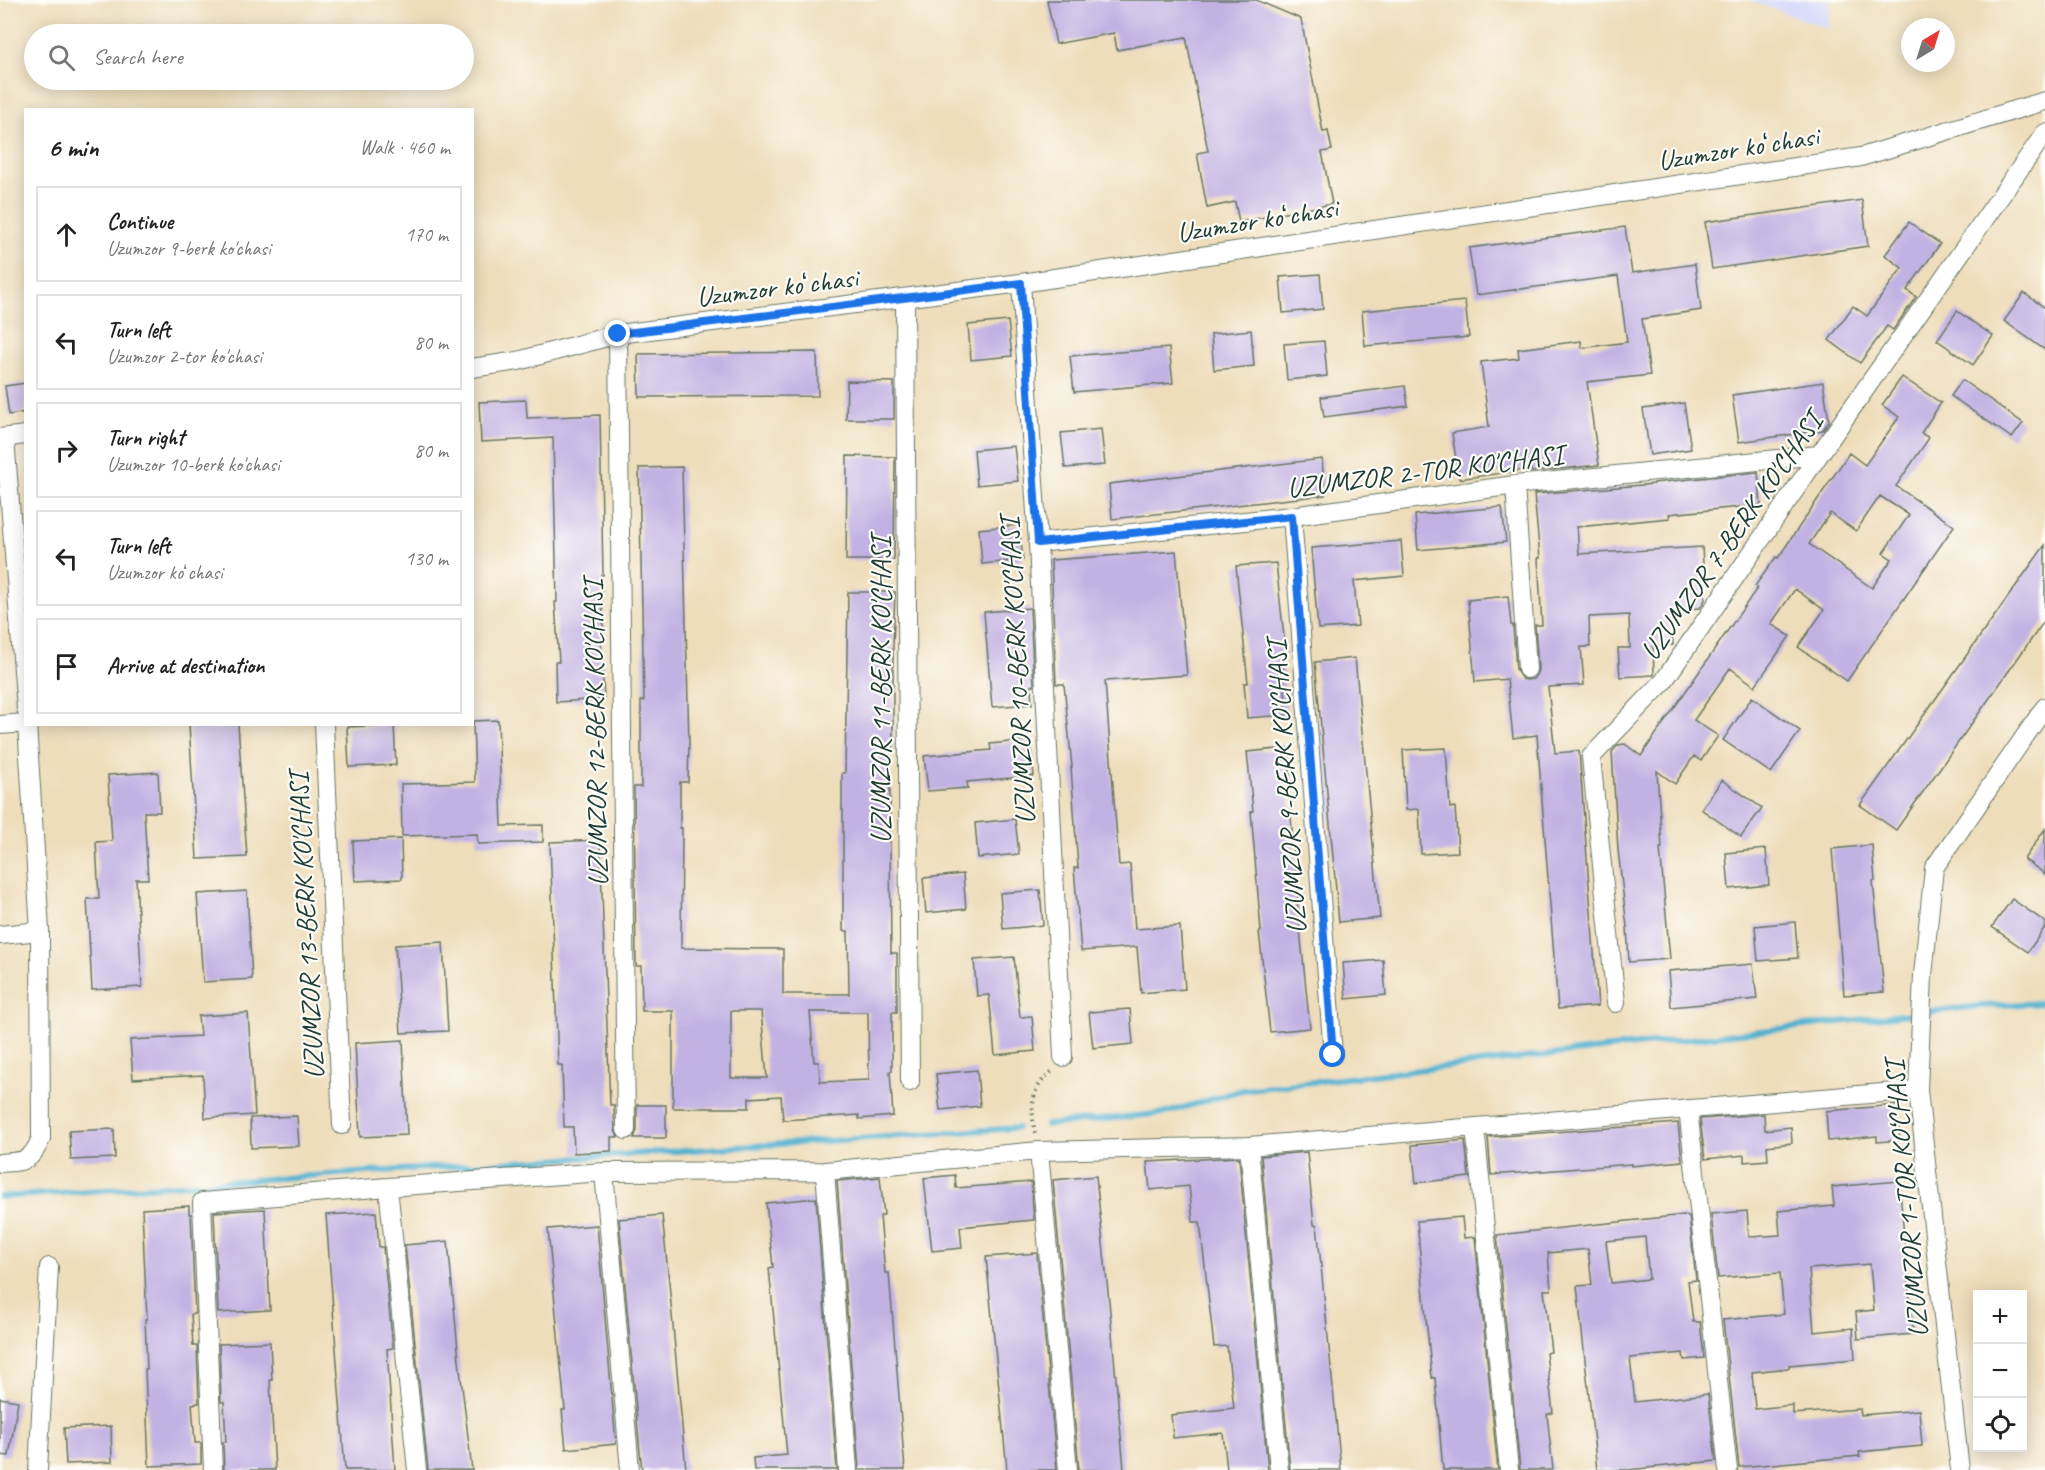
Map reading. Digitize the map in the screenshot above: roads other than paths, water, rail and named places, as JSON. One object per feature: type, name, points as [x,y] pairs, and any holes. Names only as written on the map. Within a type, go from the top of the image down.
[{"type":"street","name":"Uzumzor koʻchasi","points":[[474,368],[518,361],[618,334],[1021,283],[1861,157],[2045,101]]},
{"type":"street","name":"UZUMZOR 7-BERK KO'CHASI","points":[[1617,1003],[1591,757],[1663,682],[2045,133]]},
{"type":"street","name":"UZUMZOR 10-BERK KO'CHASI","points":[[1021,283],[1038,543],[1063,1057]]},
{"type":"street","name":"UZUMZOR 11-BERK KO'CHASI","points":[[905,298],[910,1082]]},
{"type":"street","name":"UZUMZOR 12-BERK KO'CHASI","points":[[618,334],[626,1131]]},
{"type":"street","points":[[24,435],[2,438],[24,686]]},
{"type":"street","name":"UZUMZOR 2-TOR KO'CHASI","points":[[1038,543],[1292,516],[1515,485],[1819,455]]},
{"type":"street","points":[[1515,485],[1527,669]]},
{"type":"street","name":"UZUMZOR 9-BERK KO'CHASI","points":[[1292,516],[1333,1055]]},
{"type":"street","name":"UZUMZOR 1-TOR KO‘CHASI","points":[[1960,1470],[1918,1089],[1921,1013],[1934,868],[2045,707]]},
{"type":"street","points":[[0,725],[24,724]]},
{"type":"street","points":[[0,1163],[22,1161],[34,1154],[41,1139],[40,931],[26,726]]},
{"type":"street","name":"UZUMZOR 13-BERK KO'CHASI","points":[[324,726],[342,1125]]},
{"type":"street","points":[[0,935],[40,931]]},
{"type":"street","points":[[213,1470],[202,1202],[603,1172],[825,1171],[1039,1151],[1249,1146],[1918,1089]]},
{"type":"street","points":[[1688,1109],[1728,1470]]},
{"type":"street","points":[[1476,1127],[1509,1470]]},
{"type":"street","points":[[1249,1146],[1280,1470]]},
{"type":"street","points":[[1039,1151],[1068,1470]]},
{"type":"street","points":[[825,1171],[848,1470]]},
{"type":"street","points":[[603,1172],[630,1470]]},
{"type":"street","points":[[388,1187],[417,1470]]},
{"type":"street","points":[[38,1470],[49,1267]]},
{"type":"waterway","points":[[1046,1125],[1165,1113],[1242,1090],[1980,1006],[2045,1003]]},
{"type":"waterway","points":[[0,1197],[1017,1128]]}]
